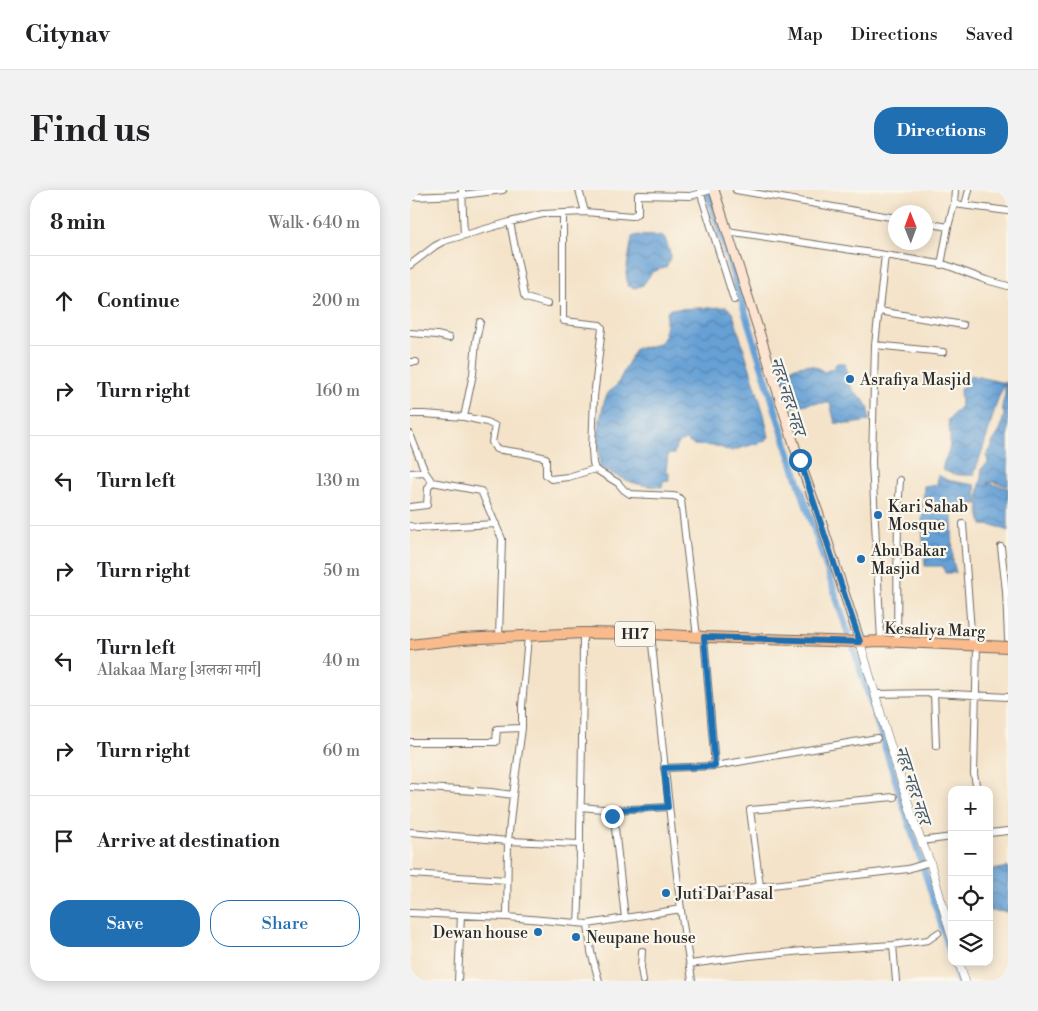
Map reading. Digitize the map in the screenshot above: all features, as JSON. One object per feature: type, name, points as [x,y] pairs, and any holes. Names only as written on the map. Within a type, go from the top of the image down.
[{"type":"main road","points":[[712,190],[860,642]]},
{"type":"main road","name":"H17","points":[[410,646],[462,638],[583,633],[860,642]]},
{"type":"main road","name":"Kesaliya Marg","points":[[860,642],[881,641],[1008,647]]},
{"type":"street","points":[[410,197],[503,190]]},
{"type":"street","points":[[579,190],[585,212]]},
{"type":"street","points":[[410,265],[444,241],[510,222],[543,214],[585,212],[632,216],[638,213],[638,193],[690,196],[712,190]]},
{"type":"street","points":[[736,190],[888,217]]},
{"type":"street","points":[[941,264],[954,204],[955,190]]},
{"type":"street","points":[[965,205],[969,190]]},
{"type":"street","points":[[701,192],[734,300]]},
{"type":"street","points":[[462,193],[464,235]]},
{"type":"street","points":[[954,204],[1008,211]]},
{"type":"street","points":[[563,214],[562,318],[564,321],[600,325],[602,328],[594,397],[593,463],[595,469],[618,483],[630,494],[672,496],[678,497],[680,500],[700,637],[715,766]]},
{"type":"street","points":[[510,222],[524,295],[526,298],[547,304]]},
{"type":"street","points":[[933,224],[948,226]]},
{"type":"street","points":[[727,231],[941,264],[1008,286]]},
{"type":"street","points":[[881,641],[872,462],[875,345],[885,255]]},
{"type":"street","points":[[879,311],[963,325]]},
{"type":"street","points":[[464,417],[472,381],[480,322]]},
{"type":"street","points":[[410,333],[438,334],[449,338]]},
{"type":"street","points":[[875,345],[943,352]]},
{"type":"street","points":[[410,414],[464,417],[487,422],[495,426],[492,442],[496,449],[534,454],[546,458],[546,475],[551,479],[568,477],[595,469]]},
{"type":"street","points":[[410,434],[424,472],[432,482],[481,491],[496,524],[502,539],[499,637]]},
{"type":"street","points":[[410,473],[424,472]]},
{"type":"street","points":[[897,642],[897,537],[900,480]]},
{"type":"street","points":[[410,507],[427,505],[428,488],[432,482]]},
{"type":"street","points":[[410,526],[417,528],[496,524]]},
{"type":"street","points":[[963,524],[975,645],[974,774],[976,786]]},
{"type":"street","points":[[1001,547],[1006,591],[1008,638]]},
{"type":"street","points":[[578,923],[583,633]]},
{"type":"street","points":[[651,634],[668,807],[692,981]]},
{"type":"street","points":[[507,917],[508,841],[512,795],[522,728],[528,636]]},
{"type":"street","points":[[860,642],[884,725],[948,926]]},
{"type":"street","points":[[875,694],[934,693],[1008,697]]},
{"type":"street","points":[[934,693],[936,746]]},
{"type":"street","points":[[410,742],[496,742],[497,729],[522,728]]},
{"type":"street","points":[[664,768],[715,766],[877,738]]},
{"type":"street","points":[[410,787],[512,795]]},
{"type":"street","points":[[760,886],[750,810],[894,797]]},
{"type":"street","points":[[581,807],[613,810],[668,807]]},
{"type":"street","points":[[613,810],[612,816],[625,918]]},
{"type":"street","points":[[993,831],[1008,832]]},
{"type":"street","points":[[410,832],[508,841],[580,844]]},
{"type":"street","points":[[921,840],[948,837]]},
{"type":"street","points":[[680,896],[918,867],[928,863]]},
{"type":"street","points":[[410,874],[507,880]]},
{"type":"street","points":[[410,913],[507,917],[588,924],[681,909]]},
{"type":"street","points":[[458,981],[461,915]]},
{"type":"street","points":[[588,924],[599,981]]},
{"type":"street","points":[[690,964],[803,950],[893,945],[928,940],[938,933]]},
{"type":"street","points":[[893,945],[896,981]]},
{"type":"street","points":[[642,951],[641,968],[643,981]]},
{"type":"street","points":[[960,966],[965,981]]},
{"type":"water","points":[[638,235],[665,238],[671,256],[666,267],[652,272],[643,285],[635,288],[628,286],[626,273],[632,237]]},
{"type":"water","points":[[727,307],[733,314],[764,414],[769,437],[765,441],[731,451],[716,446],[693,445],[686,440],[679,443],[674,454],[668,454],[666,471],[669,472],[669,480],[663,481],[662,487],[630,482],[600,467],[598,439],[604,402],[608,393],[617,385],[635,349],[654,346],[664,338],[669,309]]},
{"type":"water","points":[[837,363],[845,363],[849,383],[854,392],[862,398],[869,409],[869,421],[850,424],[835,423],[830,403],[812,403],[791,407],[782,380],[784,371],[809,365],[819,368],[824,372],[833,368]]},
{"type":"water","points":[[970,375],[1005,383],[1008,381],[1008,486],[993,482],[987,483],[1008,488],[1008,531],[996,526],[982,525],[978,502],[982,468],[987,464],[986,456],[1000,431],[1002,423],[1005,384],[997,402],[974,475],[958,475],[943,470],[950,446],[948,420],[961,406],[960,390]]},
{"type":"water","points":[[938,475],[947,480],[975,485],[977,504],[961,504],[959,513],[952,514],[953,561],[956,573],[945,573],[943,566],[925,566],[922,526],[924,486],[937,485]]},
{"type":"water","points":[[1008,867],[1008,912],[993,911],[993,870]]},
{"type":"waterway","name":"नहर नहर नहर","points":[[707,190],[782,431],[850,639]]},
{"type":"waterway","name":"नहर नहर नहर","points":[[854,649],[948,945]]},
{"type":"waterway","name":"नहर नहर नहर","points":[[954,966],[959,981]]},
{"type":"place","name":"Asrafiya Masjid","points":[[850,379]]},
{"type":"place","name":"Kari Sahab Mosque","points":[[878,515]]},
{"type":"place","name":"Abu Bakar Masjid","points":[[861,559]]},
{"type":"place","name":"Juti Dai Pasal","points":[[666,893]]},
{"type":"place","name":"Dewan house","points":[[538,932]]},
{"type":"place","name":"Neupane house","points":[[576,937]]},
{"type":"route","points":[[612,816],[613,810],[668,807],[664,768],[715,766],[704,637],[860,642],[800,460]]}]
